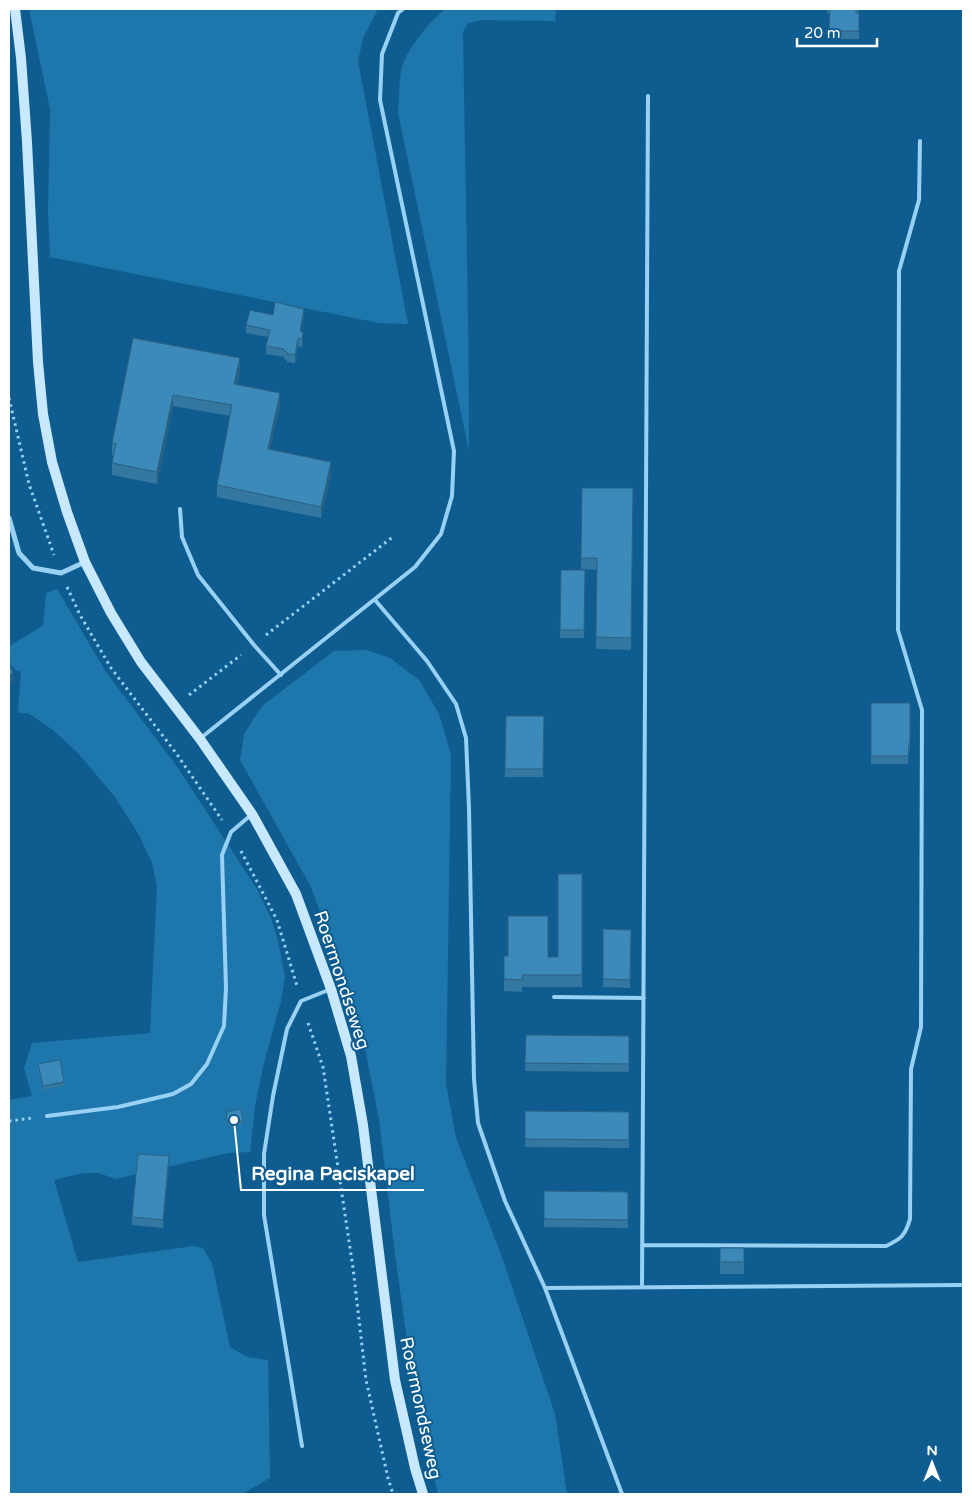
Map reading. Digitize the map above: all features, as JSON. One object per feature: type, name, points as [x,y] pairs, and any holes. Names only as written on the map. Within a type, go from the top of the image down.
[{"type":"main road","name":"Roermondseweg","points":[[15,9],[21,58],[27,142],[38,362],[43,414],[52,462],[67,512],[86,562],[111,613],[141,662],[200,739],[252,814],[296,894],[331,989],[351,1056],[363,1125],[395,1380],[415,1468],[423,1494]]},
{"type":"street","points":[[9,518],[19,553],[33,568],[61,573],[86,562]]},
{"type":"lane","points":[[200,739],[415,567],[441,534],[452,496],[454,451],[380,100],[382,54],[398,13],[403,9]]},
{"type":"lane","points":[[642,1287],[648,96]]},
{"type":"lane","points":[[643,1245],[886,1246],[899,1240],[907,1231],[910,1219],[911,1069],[921,1027],[922,710],[898,630],[899,271],[919,200],[920,142]]},
{"type":"lane","points":[[180,509],[182,537],[198,576],[254,645],[281,674]]},
{"type":"lane","points":[[375,600],[427,661],[456,704],[466,738],[470,808],[474,1079],[478,1123],[505,1201],[545,1288],[622,1494]]},
{"type":"lane","points":[[47,1116],[118,1107],[173,1094],[191,1084],[207,1064],[224,1026],[226,988],[222,855],[231,832],[252,814]]},
{"type":"lane","points":[[302,1446],[264,1215],[264,1154],[273,1096],[287,1029],[301,1001],[331,989]]},
{"type":"lane","points":[[554,998],[644,998]]},
{"type":"lane","points":[[545,1288],[963,1285]]},
{"type":"path","points":[[153,723],[394,536]]},
{"type":"path","points":[[9,1121],[47,1116]]},
{"type":"shaded area","points":[[29,9],[378,9],[363,38],[358,61],[408,324],[379,323],[50,257],[48,212],[50,109]]},
{"type":"shaded area","points":[[446,9],[556,9],[555,21],[483,20],[468,23],[463,32],[469,451],[398,113],[400,77],[405,60],[420,35]]},
{"type":"shaded area","points":[[57,589],[106,672],[178,768],[257,889],[271,918],[278,941],[285,977],[281,1001],[263,1067],[255,1106],[250,1152],[228,1153],[115,1179],[99,1173],[83,1173],[54,1180],[78,1262],[194,1246],[203,1248],[212,1263],[230,1347],[247,1357],[268,1360],[270,1478],[242,1494],[9,1494],[9,1100],[32,1096],[24,1068],[32,1043],[150,1033],[157,886],[152,863],[139,835],[115,797],[78,753],[53,730],[28,713],[18,713],[21,671],[11,666],[9,646],[43,625],[46,593]]},
{"type":"shaded area","points":[[367,650],[390,658],[420,681],[439,714],[451,755],[446,1084],[456,1138],[502,1257],[555,1414],[567,1494],[438,1494],[416,1406],[379,1119],[365,1049],[347,988],[311,887],[240,760],[244,734],[262,706],[334,651]]},
{"type":"building","points":[[830,9],[856,9],[856,13],[859,13],[859,31],[829,31]]},
{"type":"building","points":[[275,302],[304,309],[300,331],[303,332],[302,339],[298,338],[295,355],[287,354],[284,349],[266,346],[270,330],[246,325],[250,310],[273,315]]},
{"type":"building","points":[[133,338],[240,358],[234,384],[280,393],[268,449],[331,462],[321,507],[217,485],[232,405],[173,395],[157,472],[112,463],[116,444],[112,443]]},
{"type":"building","points":[[582,488],[633,488],[631,638],[596,637],[597,558],[581,558]]},
{"type":"building","points":[[561,570],[585,570],[584,630],[560,630]]},
{"type":"building","points":[[9,665],[13,673],[9,675]]},
{"type":"building","points":[[871,703],[910,703],[910,743],[908,756],[871,756]]},
{"type":"building","points":[[506,716],[544,716],[543,769],[505,769]]},
{"type":"building","points":[[558,874],[582,874],[582,975],[522,975],[522,980],[504,979],[504,956],[508,956],[508,916],[548,916],[548,957],[558,957]]},
{"type":"building","points":[[603,929],[631,930],[630,980],[603,979]]},
{"type":"building","points":[[526,1035],[629,1036],[629,1064],[525,1063]]},
{"type":"building","points":[[60,1060],[64,1082],[43,1086],[38,1064]]},
{"type":"building","points":[[241,1109],[243,1121],[229,1123],[226,1118],[227,1112]]},
{"type":"building","points":[[525,1111],[629,1112],[629,1140],[525,1139]]},
{"type":"building","points":[[138,1154],[169,1156],[163,1220],[132,1217]]},
{"type":"building","points":[[544,1191],[628,1192],[628,1220],[544,1219]]},
{"type":"building","points":[[720,1248],[744,1248],[744,1262],[720,1262]]},
{"type":"place","name":"Regina Paciskapel","points":[[234,1120]]}]
